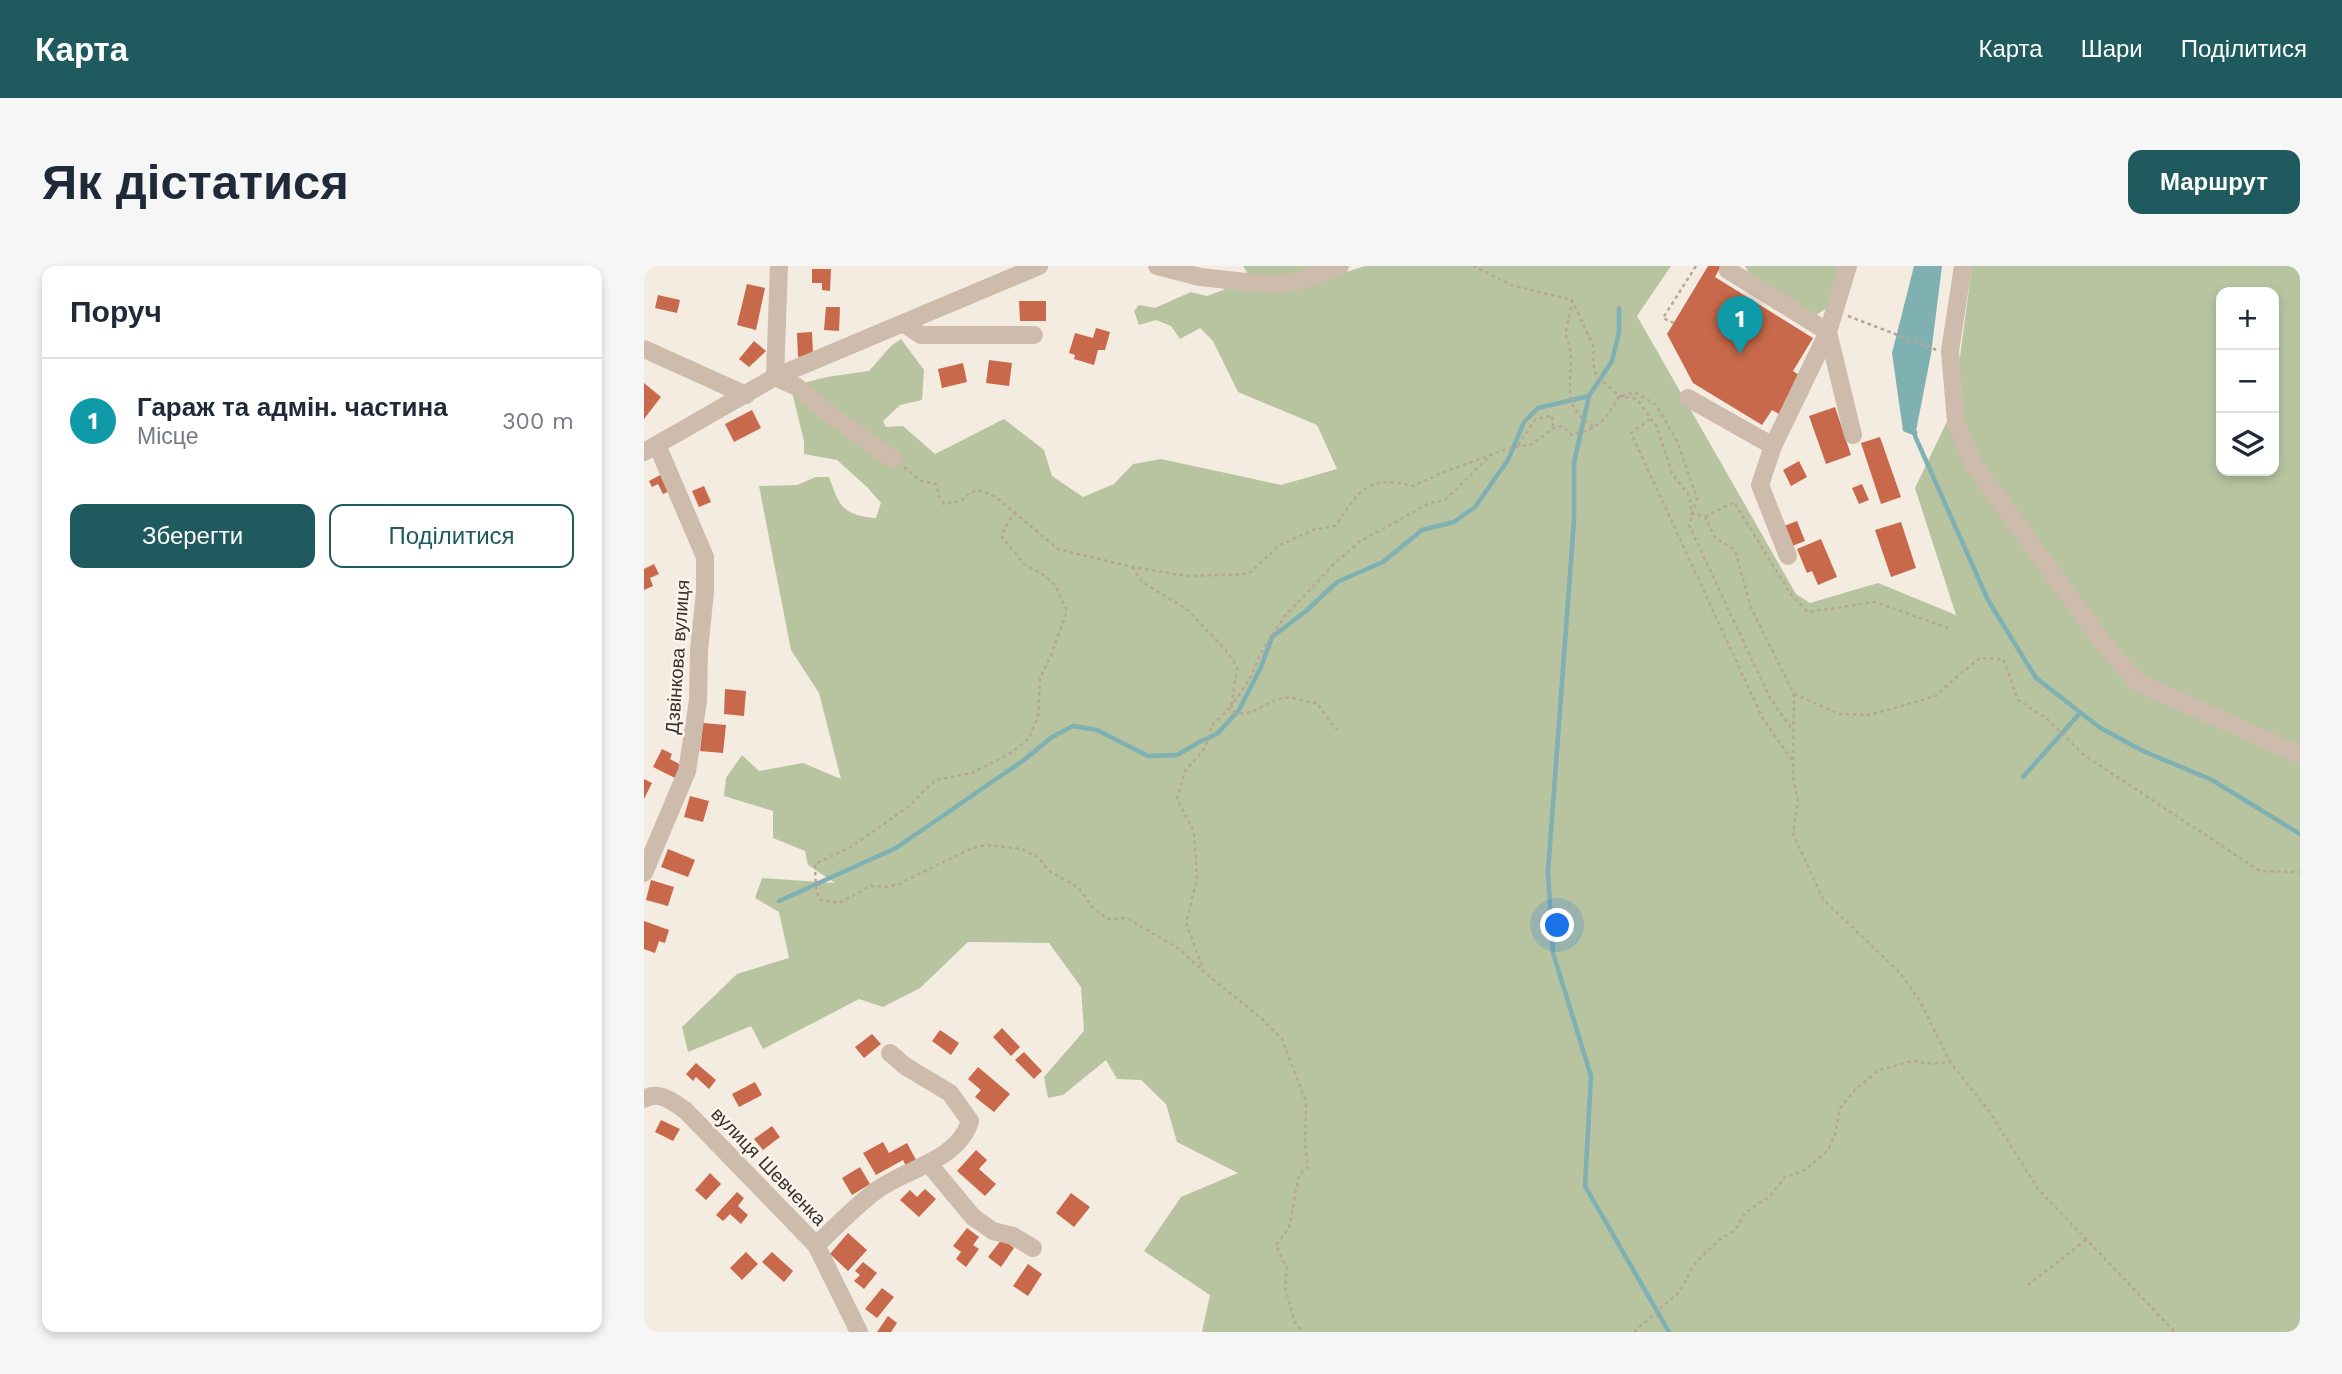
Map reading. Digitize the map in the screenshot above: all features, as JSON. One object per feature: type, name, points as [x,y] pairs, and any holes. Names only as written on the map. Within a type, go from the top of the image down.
[{"type":"street","points":[[775,377],[779,266]]},
{"type":"street","points":[[650,448],[775,377],[1040,266]]},
{"type":"street","points":[[1157,266],[1200,277],[1275,285],[1305,279],[1340,266]]},
{"type":"street","points":[[1729,266],[1728,270],[1828,332],[1853,435]]},
{"type":"street","points":[[1788,556],[1760,485],[1773,446],[1828,332],[1848,266]]},
{"type":"street","points":[[1963,266],[1950,352],[1956,422],[1974,465],[2104,644],[2137,681],[2300,755]]},
{"type":"street","points":[[905,324],[921,335],[1034,335]]},
{"type":"street","points":[[644,349],[746,395]]},
{"type":"street","points":[[775,377],[797,387],[833,417],[893,458]]},
{"type":"street","points":[[1688,398],[1773,446]]},
{"type":"street","name":"Дзвінкова вулиця","points":[[644,873],[687,771],[698,701],[699,650],[705,592],[705,557],[650,448]]},
{"type":"street","points":[[816,1245],[877,1190],[905,1173],[929,1164],[966,1134],[970,1121],[950,1093],[905,1066],[890,1053]]},
{"type":"street","name":"вулиця Шевченка","points":[[644,1100],[649,1096],[667,1098],[685,1110],[816,1245],[859,1332]]},
{"type":"street","points":[[929,1164],[973,1217],[993,1231],[1013,1237],[1033,1248]]},
{"type":"path","points":[[1474,266],[1511,285],[1573,300]]},
{"type":"path","points":[[1674,323],[1663,318],[1696,266]]},
{"type":"path","points":[[1573,300],[1594,348],[1593,362],[1597,375],[1619,397],[1637,398],[1657,427],[1672,473],[1690,497],[1691,513]]},
{"type":"path","points":[[1573,300],[1566,335],[1570,348],[1569,393],[1573,407],[1583,421],[1596,428]]},
{"type":"path","points":[[1860,321],[1939,351]]},
{"type":"path","points":[[893,458],[920,481],[936,484],[944,504],[961,501],[969,493],[979,490],[996,497],[1058,549],[1187,576],[1248,573],[1280,545],[1315,529],[1335,526],[1351,503],[1370,484],[1393,480],[1413,486],[1506,449],[1533,444],[1553,428],[1562,426],[1572,435],[1596,428],[1619,397],[1635,392],[1656,405],[1677,440],[1697,498],[1689,525],[1769,696],[1794,734]]},
{"type":"path","points":[[1518,445],[1535,420],[1552,415],[1553,428]]},
{"type":"path","points":[[1651,419],[1631,433],[1763,719],[1794,763]]},
{"type":"path","points":[[1204,972],[1186,923],[1197,879],[1194,832],[1177,799],[1185,771],[1205,748],[1212,724],[1231,707],[1250,678],[1259,655],[1284,617],[1333,565],[1359,542],[1430,503],[1445,500],[1492,454]]},
{"type":"path","points":[[1691,513],[1705,517],[1734,502],[1790,593],[1808,612],[1875,602],[1948,628]]},
{"type":"path","points":[[1016,512],[1003,528],[1002,537],[1024,564],[1044,575],[1055,585],[1067,611],[1040,678],[1038,717],[1029,738],[1011,753],[972,774],[935,780],[909,806],[874,831],[849,848],[815,864],[816,890],[820,900],[839,903],[871,886],[899,884],[970,849],[986,845],[1021,849],[1039,858],[1048,870],[1079,888],[1092,907],[1108,919],[1127,918],[1179,949],[1262,1018],[1282,1039],[1306,1102],[1305,1143],[1308,1167],[1299,1175],[1289,1228],[1276,1245],[1287,1269],[1285,1286],[1294,1321],[1303,1332]]},
{"type":"path","points":[[1705,517],[1714,538],[1735,550],[1751,608],[1794,694],[1793,776],[1798,802],[1793,834],[1823,899],[1900,972],[1920,1001],[1950,1062],[1989,1111],[2038,1189],[2175,1332]]},
{"type":"path","points":[[1132,566],[1142,582],[1188,610],[1229,654],[1237,668],[1231,707],[1234,712],[1248,714],[1283,698],[1299,699],[1317,703],[1338,730]]},
{"type":"path","points":[[1794,694],[1840,715],[1869,715],[1936,696],[1980,658],[2003,659],[2018,700],[2046,718],[2084,755],[2260,871],[2300,872]]},
{"type":"path","points":[[1634,1332],[1679,1292],[1696,1262],[1719,1240],[1735,1230],[1746,1212],[1770,1196],[1785,1177],[1805,1170],[1828,1150],[1835,1135],[1840,1108],[1855,1090],[1878,1070],[1912,1061],[1932,1064],[1950,1062]]},
{"type":"path","points":[[2028,1285],[2087,1239]]},
{"type":"green space","points":[[1243,266],[1323,266],[1324,279],[1365,266],[1671,266],[1637,316],[1796,594],[1810,603],[1878,583],[1956,615],[1915,488],[1953,409],[1972,266],[2300,266],[2300,1332],[1202,1332],[1210,1295],[1144,1251],[1181,1197],[1238,1173],[1177,1142],[1166,1104],[1141,1080],[1117,1079],[1106,1060],[1063,1095],[1048,1098],[1044,1077],[1084,1031],[1081,987],[1049,943],[968,942],[920,988],[883,1007],[859,999],[763,1049],[751,1026],[688,1052],[682,1027],[737,974],[789,958],[779,912],[755,898],[762,878],[835,883],[808,865],[805,851],[773,838],[773,811],[724,796],[726,778],[742,755],[759,771],[803,763],[841,779],[819,693],[791,650],[759,486],[797,485],[816,477],[829,477],[836,496],[849,512],[876,518],[881,503],[837,460],[804,454],[804,441],[793,396],[807,382],[869,371],[891,346],[901,339],[924,370],[922,400],[900,405],[883,421],[886,427],[903,426],[935,454],[1004,419],[1044,450],[1052,476],[1083,497],[1114,484],[1133,464],[1161,459],[1281,485],[1337,469],[1317,425],[1238,392],[1213,341],[1200,328],[1180,339],[1171,326],[1156,320],[1139,325],[1134,311],[1139,305],[1155,308],[1191,292],[1207,296],[1230,285],[1255,285]]},
{"type":"green space","points":[[1745,266],[1839,266],[1828,307],[1815,316],[1748,272]]},
{"type":"water","points":[[1914,266],[1942,266],[1931,354],[1915,436],[1903,431],[1892,353]]},
{"type":"building","points":[[1708,266],[1721,266],[1715,277],[1813,338],[1793,371],[1802,377],[1779,414],[1772,410],[1762,425],[1693,383],[1667,334]]},
{"type":"building","points":[[812,269],[831,269],[830,291],[822,290],[822,283],[812,283]]},
{"type":"building","points":[[747,284],[765,288],[756,330],[737,325]]},
{"type":"building","points":[[658,295],[680,300],[677,313],[655,308]]},
{"type":"building","points":[[1019,301],[1046,301],[1046,321],[1020,321]]},
{"type":"building","points":[[826,307],[840,307],[839,331],[824,330]]},
{"type":"building","points":[[1096,328],[1110,332],[1105,350],[1098,350],[1094,365],[1074,359],[1075,355],[1069,353],[1075,333],[1093,338]]},
{"type":"building","points":[[812,332],[813,355],[798,357],[797,333]]},
{"type":"building","points":[[754,341],[766,351],[749,367],[739,359]]},
{"type":"building","points":[[989,360],[1012,363],[1009,386],[986,383]]},
{"type":"building","points":[[963,363],[967,382],[942,388],[938,369]]},
{"type":"building","points":[[644,383],[661,397],[644,419]]},
{"type":"building","points":[[1835,407],[1851,455],[1826,464],[1809,416]]},
{"type":"building","points":[[752,410],[761,428],[734,442],[725,424]]},
{"type":"building","points":[[1880,437],[1901,497],[1881,504],[1861,443]]},
{"type":"building","points":[[1799,461],[1807,477],[1791,486],[1783,470]]},
{"type":"building","points":[[662,474],[670,491],[663,494],[658,484],[652,487],[649,481]]},
{"type":"building","points":[[1862,484],[1869,500],[1859,504],[1852,488]]},
{"type":"building","points":[[704,486],[711,502],[699,507],[692,491]]},
{"type":"building","points":[[1797,521],[1805,541],[1792,546],[1784,526]]},
{"type":"building","points":[[1901,522],[1916,568],[1891,577],[1875,530]]},
{"type":"building","points":[[1821,539],[1837,577],[1818,585],[1812,571],[1807,573],[1797,549]]},
{"type":"building","points":[[654,564],[659,574],[650,578],[653,586],[644,590],[644,569]]},
{"type":"building","points":[[725,689],[746,691],[744,716],[724,714]]},
{"type":"building","points":[[703,723],[726,725],[723,753],[700,751]]},
{"type":"building","points":[[662,749],[672,754],[670,759],[681,765],[675,778],[653,767]]},
{"type":"building","points":[[644,779],[652,783],[644,799]]},
{"type":"building","points":[[690,796],[709,801],[703,822],[684,817]]},
{"type":"building","points":[[668,849],[695,860],[688,877],[661,867]]},
{"type":"building","points":[[651,880],[674,887],[668,906],[646,900]]},
{"type":"building","points":[[644,921],[669,930],[665,943],[659,941],[655,953],[644,949]]},
{"type":"building","points":[[1002,1028],[1020,1047],[1011,1056],[993,1037]]},
{"type":"building","points":[[940,1030],[959,1043],[951,1055],[932,1041]]},
{"type":"building","points":[[872,1034],[881,1044],[864,1058],[855,1047]]},
{"type":"building","points":[[1024,1052],[1042,1071],[1034,1079],[1015,1060]]},
{"type":"building","points":[[696,1063],[716,1080],[709,1089],[696,1077],[693,1081],[686,1074]]},
{"type":"building","points":[[978,1067],[1010,1094],[994,1112],[975,1097],[981,1090],[968,1079]]},
{"type":"building","points":[[755,1082],[762,1095],[739,1107],[732,1094]]},
{"type":"building","points":[[661,1120],[680,1129],[673,1141],[655,1132]]},
{"type":"building","points":[[772,1126],[780,1137],[763,1150],[754,1139]]},
{"type":"building","points":[[883,1142],[889,1153],[907,1143],[916,1160],[906,1166],[903,1160],[876,1175],[863,1153]]},
{"type":"building","points":[[976,1150],[987,1160],[979,1169],[996,1184],[985,1196],[957,1171]]},
{"type":"building","points":[[860,1167],[870,1184],[852,1195],[842,1178]]},
{"type":"building","points":[[710,1173],[721,1184],[706,1200],[695,1190]]},
{"type":"building","points":[[925,1189],[936,1199],[919,1217],[900,1200],[910,1190],[917,1197]]},
{"type":"building","points":[[737,1192],[744,1198],[738,1206],[748,1215],[741,1224],[730,1214],[723,1221],[716,1215]]},
{"type":"building","points":[[1071,1193],[1090,1207],[1074,1227],[1056,1213]]},
{"type":"building","points":[[967,1228],[979,1237],[973,1245],[979,1249],[966,1267],[956,1259],[961,1252],[953,1246]]},
{"type":"building","points":[[848,1233],[867,1250],[848,1271],[830,1254]]},
{"type":"building","points":[[1002,1239],[1014,1248],[1001,1267],[988,1257]]},
{"type":"building","points":[[746,1252],[758,1264],[742,1280],[730,1268]]},
{"type":"building","points":[[772,1252],[793,1271],[784,1282],[762,1262]]},
{"type":"building","points":[[863,1262],[877,1273],[864,1289],[854,1281],[860,1275],[855,1271]]},
{"type":"building","points":[[1028,1264],[1042,1274],[1028,1296],[1013,1286]]},
{"type":"building","points":[[882,1288],[894,1297],[877,1318],[865,1309]]},
{"type":"building","points":[[888,1316],[897,1323],[891,1332],[877,1332]]},
{"type":"waterway","points":[[1619,308],[1619,332],[1612,361],[1589,396],[1574,463],[1574,520],[1548,872],[1553,953],[1591,1076],[1585,1186],[1669,1332]]},
{"type":"waterway","points":[[779,901],[896,848],[1024,760],[1052,737],[1073,726],[1097,730],[1148,756],[1177,755],[1217,734],[1239,710],[1261,667],[1272,637],[1306,611],[1337,582],[1383,562],[1422,530],[1454,522],[1475,507],[1508,460],[1524,422],[1538,408],[1589,396]]},
{"type":"waterway","points":[[1915,432],[1988,600],[2036,678],[2099,727],[2143,751],[2212,780],[2300,834]]},
{"type":"waterway","points":[[2023,777],[2080,713]]},
{"type":"place","name":"Гараж та адмін. частина","points":[[1740,354]]}]
